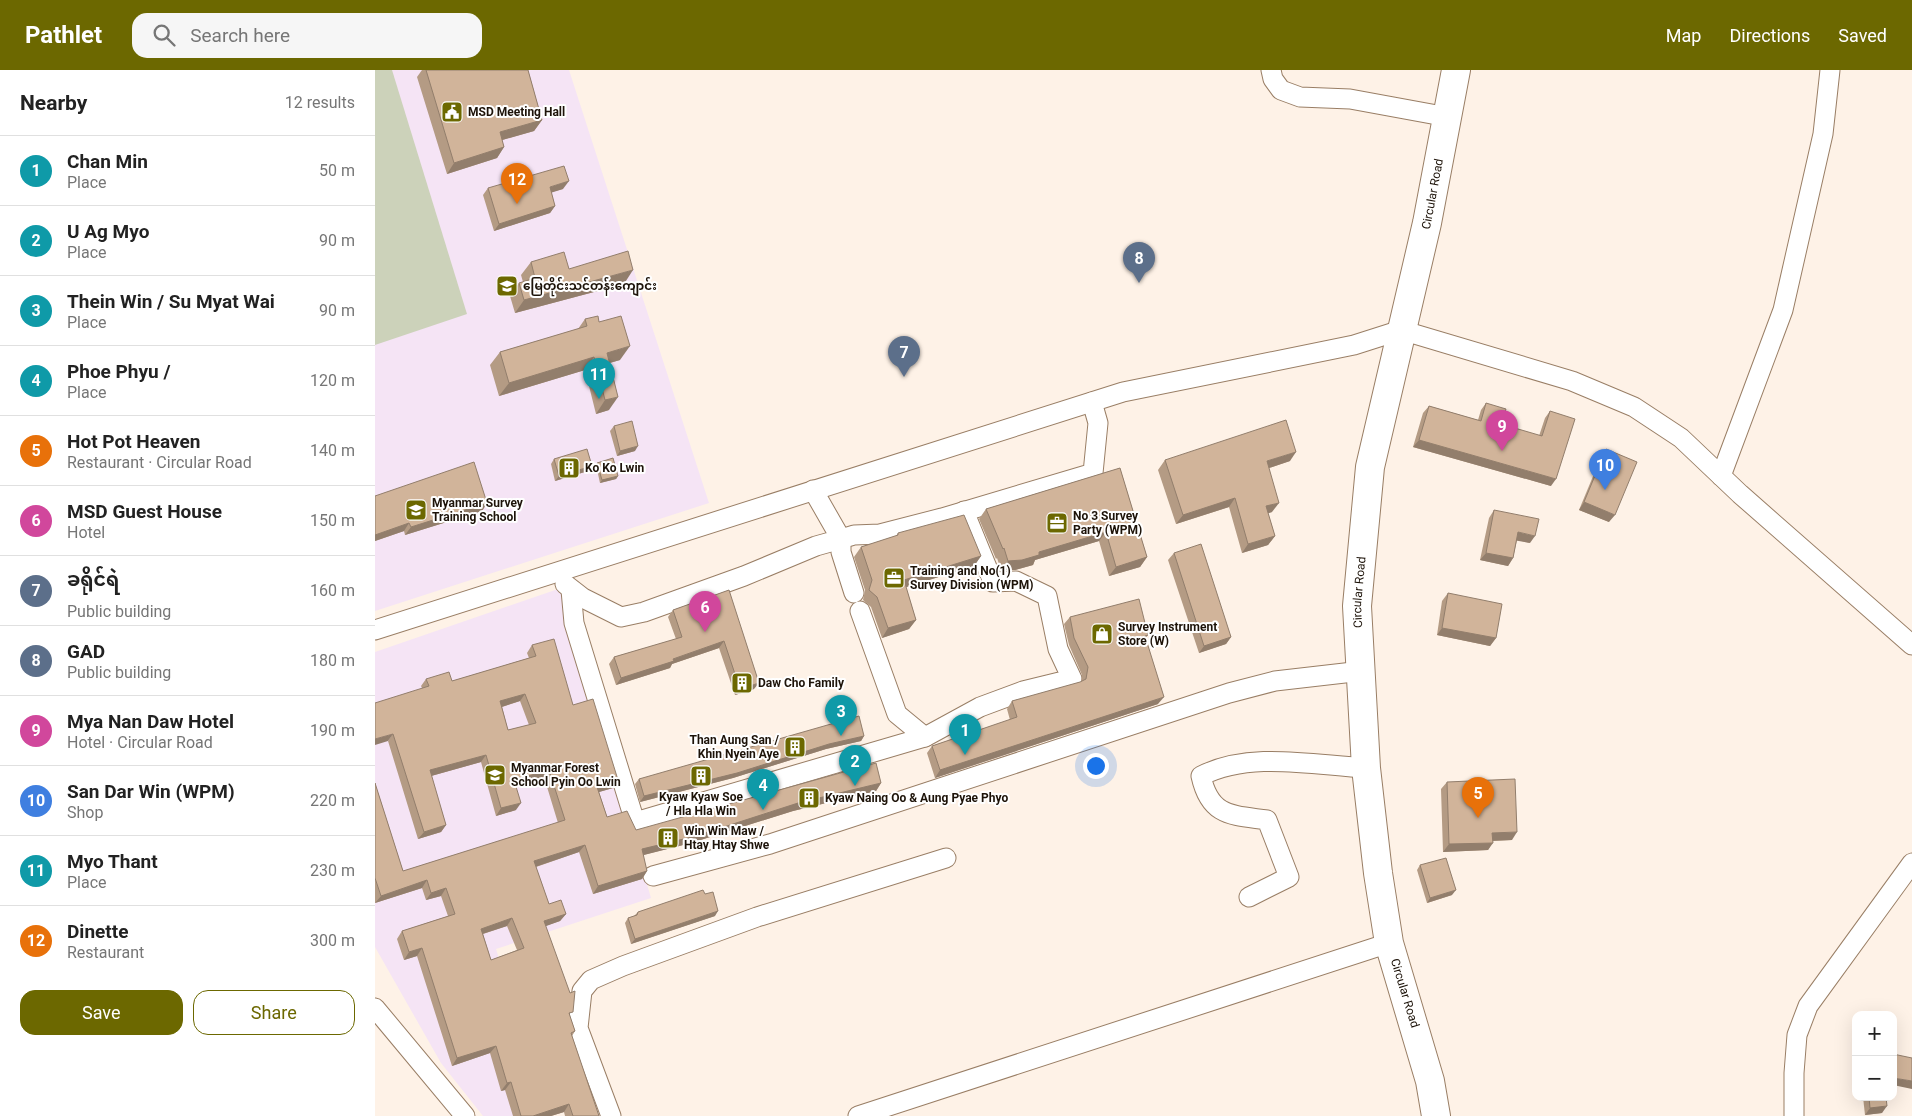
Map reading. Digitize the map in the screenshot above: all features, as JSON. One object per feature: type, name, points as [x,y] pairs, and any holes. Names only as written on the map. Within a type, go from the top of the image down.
[{"type":"street","points":[[1271,70],[1273,78],[1281,90],[1300,97],[1351,99],[1448,117]]},
{"type":"street","name":"Circular Road","points":[[1436,1116],[1430,1081],[1389,942],[1378,873],[1366,768],[1357,606],[1370,467],[1427,223],[1456,70]]},
{"type":"street","points":[[1721,476],[1783,310],[1823,134],[1830,70]]},
{"type":"street","points":[[375,630],[553,571],[1123,392],[1354,345],[1401,330],[1572,381],[1634,407],[1681,438],[1721,476],[1912,645]]},
{"type":"street","points":[[553,571],[571,590],[621,617],[644,612],[744,576],[816,546],[854,535],[880,534],[1093,474],[1098,424],[1092,402]]},
{"type":"street","points":[[813,490],[841,540],[841,552],[857,602],[897,714],[925,737]]},
{"type":"street","points":[[571,590],[574,623],[635,822],[925,737],[980,707],[1023,691],[1072,679],[1058,649],[1047,596],[1016,581],[993,582],[964,511]]},
{"type":"street","points":[[653,876],[779,841],[1229,693],[1275,681],[1362,671]]},
{"type":"street","points":[[1249,897],[1289,877],[1267,820],[1225,814],[1205,793],[1201,776],[1219,767],[1257,762],[1366,768]]},
{"type":"street","points":[[611,1116],[578,1028],[582,991],[591,980],[623,966],[757,917],[946,858]]},
{"type":"street","points":[[1794,1116],[1794,1073],[1797,1035],[1808,1006],[1912,863]]},
{"type":"street","points":[[858,1116],[1389,942]]},
{"type":"street","points":[[375,1008],[465,1116]]},
{"type":"shaded area","name":"မြေတိုင်းသင်တန်းကျောင်း","points":[[375,70],[569,70],[709,503],[375,611]]},
{"type":"shaded area","name":"Myanmar Forest School Pyin Oo Lwin","points":[[561,588],[651,898],[496,949],[549,1116],[483,1116],[441,1063],[375,947],[375,652]]},
{"type":"green space","points":[[375,70],[392,70],[467,314],[375,345]]},
{"type":"building","points":[[426,70],[528,70],[542,120],[500,132],[504,147],[454,163]]},
{"type":"building","points":[[564,166],[569,181],[550,187],[555,206],[499,224],[488,188]]},
{"type":"building","points":[[628,251],[633,270],[524,300],[519,283],[535,278],[531,262],[564,252],[569,269]]},
{"type":"building","points":[[598,316],[599,322],[621,316],[630,346],[607,353],[618,397],[605,400],[594,357],[509,383],[500,352],[587,326],[585,319]]},
{"type":"building","points":[[1486,403],[1506,409],[1501,424],[1542,436],[1550,411],[1575,419],[1556,479],[1419,440],[1429,406],[1481,421]]},
{"type":"building","points":[[1286,420],[1296,452],[1267,461],[1279,503],[1266,506],[1275,536],[1248,544],[1235,498],[1183,515],[1165,460]]},
{"type":"building","points":[[632,421],[638,446],[620,451],[614,426]]},
{"type":"building","name":"Ko Ko Lwin","points":[[587,449],[592,466],[559,476],[554,459]]},
{"type":"building","points":[[1606,449],[1637,462],[1615,515],[1584,502]]},
{"type":"building","points":[[613,458],[618,476],[602,480],[597,463]]},
{"type":"building","points":[[474,462],[487,503],[411,527],[409,523],[375,535],[375,496]]},
{"type":"building","name":"No 3 Survey Party (WPM)","points":[[1120,468],[1147,557],[1116,567],[1106,532],[1039,552],[1039,555],[1022,560],[1008,561],[986,509]]},
{"type":"building","points":[[1494,510],[1539,519],[1535,536],[1518,532],[1513,558],[1486,553]]},
{"type":"building","name":"Training and No(1) Survey Division (WPM)","points":[[964,515],[981,556],[904,580],[916,620],[888,628],[877,597],[869,590],[872,580],[861,547],[898,535],[898,533]]},
{"type":"building","points":[[1201,544],[1231,637],[1204,646],[1174,553]]},
{"type":"building","points":[[729,590],[759,683],[740,689],[724,641],[673,659],[674,661],[621,678],[614,657],[682,637],[673,610]]},
{"type":"building","points":[[1448,593],[1502,604],[1496,638],[1442,628]]},
{"type":"building","points":[[1139,599],[1148,635],[1145,636],[1164,697],[940,770],[932,746],[1017,717],[1012,701],[1086,679],[1088,667],[1074,638],[1070,617]]},
{"type":"building","points":[[554,639],[573,705],[593,699],[618,780],[597,787],[607,817],[627,811],[636,830],[876,763],[881,783],[798,803],[696,836],[642,849],[647,871],[598,886],[585,845],[534,861],[549,904],[561,900],[566,914],[544,921],[570,993],[575,991],[573,1012],[569,1013],[575,1031],[571,1033],[599,1116],[573,1116],[569,1104],[533,1116],[521,1116],[511,1082],[507,1083],[496,1046],[457,1058],[422,948],[409,952],[402,931],[455,914],[446,888],[431,893],[427,880],[381,896],[375,878],[375,783],[403,871],[565,820],[549,770],[514,780],[521,803],[501,808],[486,755],[430,770],[446,825],[424,832],[393,734],[375,739],[375,703],[429,686],[426,679],[449,672],[452,681],[536,656],[532,645]],"holes":[[[525,694],[536,723],[508,730],[500,701]],[[512,918],[524,948],[491,960],[481,929]]]},
{"type":"building","points":[[859,716],[864,736],[829,744],[737,773],[644,796],[639,779]]},
{"type":"building","points":[[1515,779],[1517,832],[1492,833],[1493,843],[1449,844],[1447,782]]},
{"type":"building","points":[[1446,858],[1456,890],[1430,898],[1420,865]]},
{"type":"building","points":[[703,890],[705,894],[713,892],[718,911],[635,939],[628,918],[637,915],[638,912]]},
{"type":"building","points":[[1897,1055],[1912,1058],[1912,1081],[1897,1079]]},
{"type":"building","points":[[1869,1101],[1886,1101],[1887,1106],[1870,1108]]},
{"type":"place","name":"MSD Meeting Hall","points":[[452,112]]},
{"type":"place","name":"Dinette","points":[[517,204]]},
{"type":"place","name":"GAD","points":[[1139,283]]},
{"type":"place","name":"မြေတိုင်းသင်တန်းကျောင်း","points":[[507,286]]},
{"type":"place","name":"ခရိုင်ရဲ","points":[[904,377]]},
{"type":"place","name":"Myo Thant","points":[[599,399]]},
{"type":"place","name":"Mya Nan Daw Hotel","points":[[1502,451]]},
{"type":"place","name":"Ko Ko Lwin","points":[[569,468]]},
{"type":"place","name":"San Dar Win (WPM)","points":[[1605,490]]},
{"type":"place","name":"Myanmar Survey Training School","points":[[416,510]]},
{"type":"place","name":"No 3 Survey Party (WPM)","points":[[1057,523]]},
{"type":"place","name":"Training and No(1) Survey Division (WPM)","points":[[894,578]]},
{"type":"place","name":"MSD Guest House","points":[[705,632]]},
{"type":"place","name":"Survey Instrument Store (W)","points":[[1102,634]]},
{"type":"place","name":"Daw Cho Family","points":[[742,683]]},
{"type":"place","name":"Thein Win / Su Myat Wai","points":[[841,736]]},
{"type":"place","name":"Than Aung San / Khin Nyein Aye","points":[[795,747]]},
{"type":"place","name":"Chan Min","points":[[965,755]]},
{"type":"place","name":"Myanmar Forest School Pyin Oo Lwin","points":[[495,775]]},
{"type":"place","name":"Kyaw Kyaw Soe / Hla Hla Win","points":[[701,776]]},
{"type":"place","name":"U Ag Myo","points":[[855,786]]},
{"type":"place","name":"Kyaw Naing Oo & Aung Pyae Phyo","points":[[809,798]]},
{"type":"place","name":"Phoe Phyu /","points":[[763,810]]},
{"type":"place","name":"Hot Pot Heaven","points":[[1478,818]]},
{"type":"place","name":"Win Win Maw / Htay Htay Shwe","points":[[668,838]]}]
